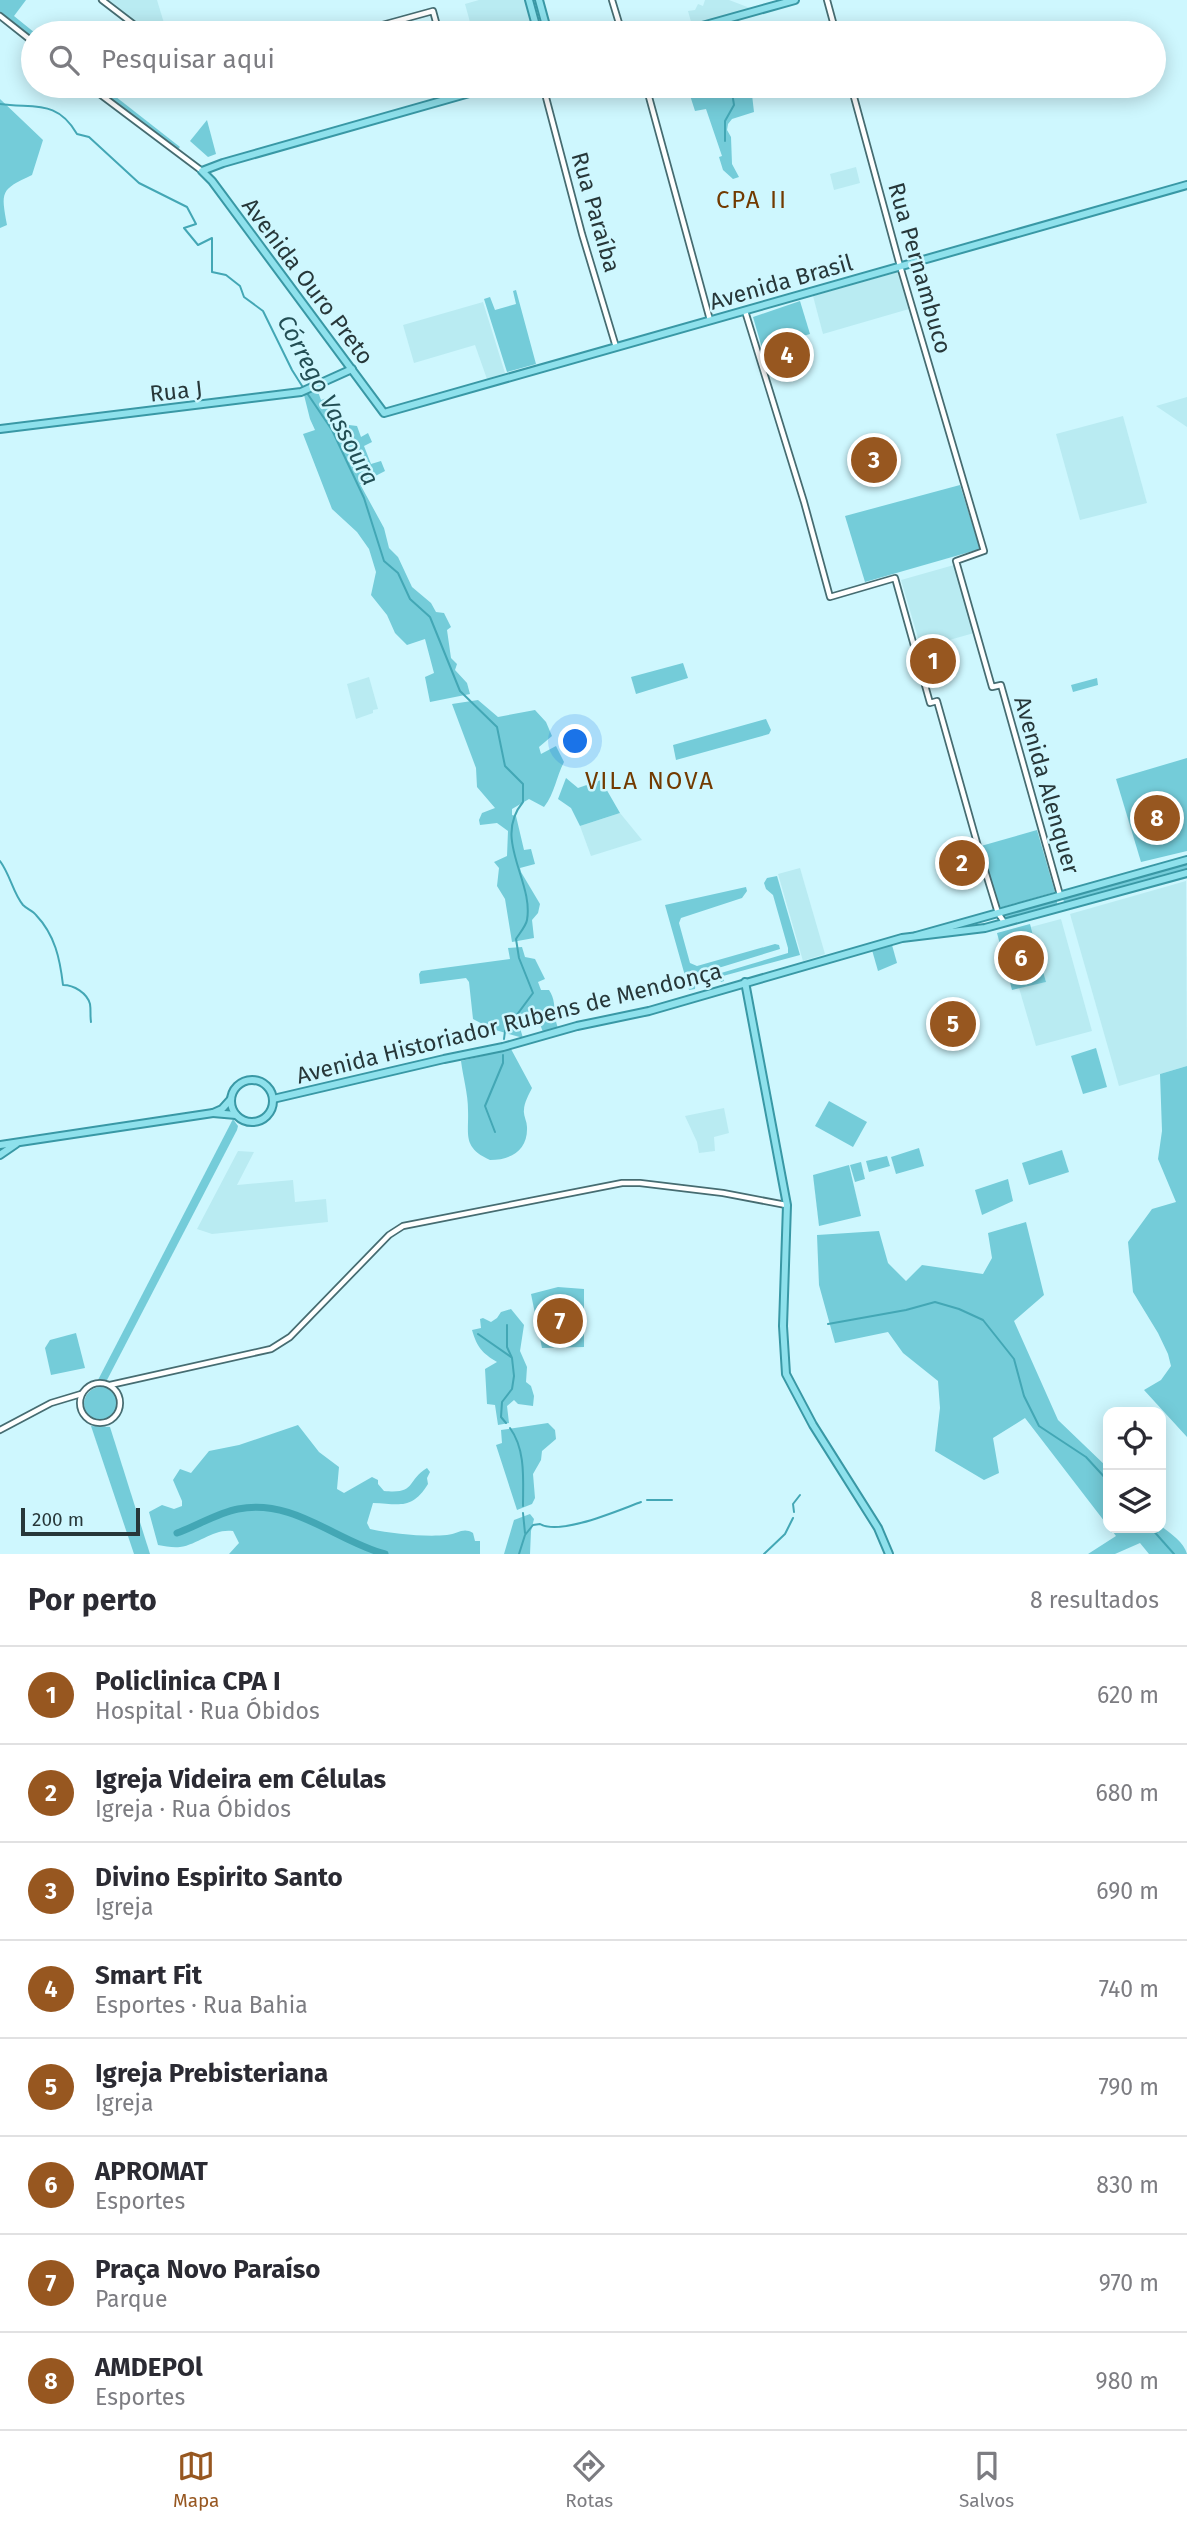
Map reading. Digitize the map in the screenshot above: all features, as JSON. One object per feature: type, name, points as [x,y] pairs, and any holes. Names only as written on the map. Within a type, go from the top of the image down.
[{"type":"main road","points":[[529,0],[535,21]]},
{"type":"main road","points":[[539,0],[545,21]]},
{"type":"main road","points":[[719,21],[792,0]]},
{"type":"main road","points":[[202,171],[450,98]]},
{"type":"main road","name":"Avenida Ouro Preto","points":[[202,171],[384,413]]},
{"type":"main road","name":"Avenida Brasil","points":[[384,413],[1187,185]]},
{"type":"main road","name":"Rua J","points":[[0,429],[213,405],[301,392],[352,369]]},
{"type":"main road","name":"Avenida Historiador Rubens de Mendonça","points":[[273,1099],[513,1045],[577,1026],[654,1009],[1187,860]]},
{"type":"main road","name":"Avenida Historiador Rubens de Mendonça","points":[[916,936],[985,929],[1187,873]]},
{"type":"main road","points":[[959,931],[961,922]]},
{"type":"main road","points":[[746,982],[787,1205],[783,1326],[786,1374],[813,1425],[878,1528],[889,1554]]},
{"type":"main road","name":"Avenida Historiador Rubens de Mendonça","points":[[0,1146],[213,1113],[237,1116],[249,1122],[261,1120],[271,1109],[273,1099],[266,1086],[254,1081],[246,1082],[238,1086],[222,1109],[213,1113]]},
{"type":"main road","points":[[231,1099],[237,1116]]},
{"type":"main road","name":"Avenida Historiador Rubens de Mendonça","points":[[0,1154],[16,1144],[32,1139]]},
{"type":"main road","points":[[0,1146],[0,1154]]},
{"type":"street","points":[[102,0],[129,21]]},
{"type":"street","points":[[612,0],[618,21]]},
{"type":"street","points":[[827,0],[833,21]]},
{"type":"street","points":[[397,21],[433,11],[436,21]]},
{"type":"street","points":[[0,16],[21,33]]},
{"type":"street","points":[[105,98],[202,171]]},
{"type":"street","name":"Rua Paraíba","points":[[546,98],[582,234],[616,346]]},
{"type":"street","points":[[649,98],[710,320]]},
{"type":"street","name":"Rua Pernambuco","points":[[854,98],[900,266],[984,551],[956,561],[992,687],[1001,685]]},
{"type":"street","points":[[745,311],[804,502],[830,597],[895,578],[930,703],[937,701],[998,913],[1005,923]]},
{"type":"street","name":"Avenida Alenquer","points":[[1001,685],[1060,896]]},
{"type":"street","points":[[0,1430],[51,1403],[82,1394],[93,1384],[110,1385],[267,1351],[284,1342],[386,1238],[403,1226],[622,1183],[723,1193],[787,1205]]},
{"type":"street","points":[[82,1394],[80,1407],[85,1417],[94,1423],[105,1423],[114,1418],[120,1408],[119,1396],[110,1385]]},
{"type":"shaded area","points":[[0,0],[26,0],[14,16],[21,22],[21,32],[0,15]]},
{"type":"shaded area","points":[[108,0],[157,0],[163,21],[135,21]]},
{"type":"shaded area","points":[[479,0],[526,0],[532,21],[470,21],[465,4]]},
{"type":"shaded area","points":[[705,0],[729,0],[750,8],[706,21],[691,21],[688,11],[695,10],[698,4],[703,6]]},
{"type":"shaded area","points":[[108,98],[117,98],[180,147],[176,151]]},
{"type":"shaded area","points":[[691,98],[752,98],[754,112],[732,119],[728,124],[732,164],[739,177],[733,179],[723,170],[719,157],[722,156],[706,109],[695,111]]},
{"type":"shaded area","points":[[0,99],[43,140],[32,175],[8,188],[5,193],[7,225],[0,228]]},
{"type":"shaded area","points":[[207,120],[216,154],[208,157],[190,141]]},
{"type":"shaded area","points":[[856,167],[860,183],[834,190],[830,174]]},
{"type":"shaded area","points":[[898,272],[909,309],[823,334],[813,296]]},
{"type":"shaded area","points":[[516,290],[536,364],[507,372],[484,299],[490,297],[495,310],[516,304],[513,291]]},
{"type":"shaded area","points":[[800,301],[810,334],[762,348],[753,317]]},
{"type":"shaded area","points":[[483,302],[505,373],[487,379],[475,345],[414,363],[403,325]]},
{"type":"shaded area","points":[[317,389],[321,400],[327,398],[332,408],[328,411],[333,423],[357,426],[361,437],[368,433],[372,442],[364,446],[371,464],[381,461],[385,471],[360,484],[384,528],[389,548],[398,557],[412,587],[431,603],[436,612],[444,613],[451,627],[447,630],[451,658],[457,664],[455,670],[467,683],[470,694],[430,702],[425,677],[434,673],[425,639],[407,645],[395,633],[387,615],[371,595],[376,572],[369,549],[357,532],[332,509],[303,434],[315,430],[304,395]]},
{"type":"shaded area","points":[[1187,397],[1187,427],[1156,406]]},
{"type":"shaded area","points":[[1123,416],[1147,503],[1080,520],[1056,434]]},
{"type":"shaded area","points":[[960,485],[980,549],[865,582],[845,516]]},
{"type":"shaded area","points":[[954,565],[974,633],[921,648],[901,580]]},
{"type":"shaded area","points":[[683,663],[688,678],[636,694],[631,677]]},
{"type":"shaded area","points":[[369,677],[378,709],[356,719],[347,684]]},
{"type":"shaded area","points":[[1097,678],[1098,685],[1073,692],[1071,685]]},
{"type":"shaded area","points":[[478,700],[498,717],[535,710],[546,722],[552,736],[539,747],[541,754],[556,746],[564,762],[544,807],[529,799],[512,809],[524,850],[531,849],[535,864],[520,868],[540,904],[538,913],[532,920],[534,938],[512,942],[505,899],[497,886],[499,868],[494,862],[507,856],[508,831],[497,823],[480,825],[482,813],[495,808],[477,787],[476,768],[452,704]]},
{"type":"shaded area","points":[[766,719],[771,730],[769,734],[676,760],[673,745]]},
{"type":"shaded area","points":[[1187,758],[1187,851],[1141,862],[1116,779]]},
{"type":"shaded area","points":[[566,778],[578,788],[601,780],[620,813],[580,826],[571,808],[558,799]]},
{"type":"shaded area","points":[[620,813],[642,840],[591,856],[580,826]]},
{"type":"shaded area","points":[[1037,830],[1055,892],[999,908],[981,846]]},
{"type":"shaded area","points":[[1187,863],[1187,869],[1064,903],[1063,897]]},
{"type":"shaded area","points":[[800,868],[825,954],[803,961],[778,874]]},
{"type":"shaded area","points":[[777,876],[800,955],[723,976],[724,981],[721,982],[719,977],[711,979],[711,976],[788,953],[773,895],[764,883],[767,878]]},
{"type":"shaded area","points":[[1186,881],[1187,1066],[1119,1086],[1070,914]]},
{"type":"shaded area","points":[[746,887],[747,891],[742,898],[681,918],[679,923],[690,963],[697,966],[775,944],[779,945],[780,949],[702,973],[696,979],[695,989],[689,990],[665,905]]},
{"type":"shaded area","points":[[1057,899],[1057,904],[1007,919],[1003,914]]},
{"type":"shaded area","points":[[1061,919],[1092,1031],[1036,1046],[1019,988],[1046,982],[1031,927]]},
{"type":"shaded area","points":[[1030,924],[1046,982],[1012,990],[997,933]]},
{"type":"shaded area","points":[[892,945],[897,963],[878,971],[872,950]]},
{"type":"shaded area","points":[[522,947],[525,957],[535,959],[545,979],[538,982],[541,990],[549,990],[551,994],[558,1028],[543,1032],[536,1014],[525,1018],[523,1013],[518,1021],[523,1038],[492,1029],[473,1019],[469,982],[466,978],[420,984],[421,971],[510,959],[508,948]]},
{"type":"shaded area","points":[[1096,1048],[1107,1087],[1083,1094],[1071,1056]]},
{"type":"shaded area","points":[[511,1049],[532,1088],[524,1107],[527,1135],[517,1152],[505,1158],[490,1160],[475,1150],[469,1140],[467,1098],[461,1061]]},
{"type":"shaded area","points":[[1187,1066],[1187,1437],[1166,1414],[1166,1407],[1160,1407],[1144,1390],[1161,1380],[1171,1366],[1158,1333],[1133,1292],[1128,1242],[1152,1209],[1176,1202],[1158,1159],[1162,1131],[1160,1074]]},
{"type":"shaded area","points":[[829,1101],[867,1122],[853,1147],[815,1126]]},
{"type":"shaded area","points":[[724,1108],[729,1133],[714,1137],[715,1151],[699,1153],[685,1116]]},
{"type":"shaded area","points":[[233,1119],[238,1126],[237,1130],[107,1380],[98,1380]]},
{"type":"shaded area","points":[[919,1148],[924,1166],[896,1174],[891,1157]]},
{"type":"shaded area","points":[[1062,1150],[1069,1172],[1029,1185],[1022,1163]]},
{"type":"shaded area","points":[[238,1151],[254,1152],[237,1185],[293,1180],[295,1202],[326,1199],[328,1222],[212,1234],[197,1229]]},
{"type":"shaded area","points":[[887,1156],[890,1166],[869,1172],[866,1161]]},
{"type":"shaded area","points":[[861,1162],[865,1179],[855,1182],[850,1165]]},
{"type":"shaded area","points":[[849,1165],[861,1216],[819,1226],[813,1175]]},
{"type":"shaded area","points":[[1008,1179],[1013,1201],[982,1215],[975,1190]]},
{"type":"shaded area","points":[[1026,1222],[1044,1295],[1014,1321],[1058,1420],[1103,1463],[1103,1519],[1025,1418],[993,1438],[999,1473],[984,1480],[935,1451],[940,1408],[938,1381],[903,1353],[888,1332],[835,1343],[819,1285],[817,1235],[879,1231],[888,1263],[906,1281],[922,1265],[983,1274],[992,1258],[988,1233]]},
{"type":"shaded area","points":[[558,1287],[584,1289],[584,1347],[542,1348],[531,1294]]},
{"type":"shaded area","points":[[511,1309],[524,1325],[520,1351],[527,1367],[526,1382],[531,1386],[534,1396],[533,1406],[518,1404],[514,1400],[507,1406],[509,1423],[498,1425],[495,1405],[487,1404],[485,1369],[497,1362],[481,1349],[472,1330],[481,1328],[480,1319],[491,1322],[501,1312]]},
{"type":"shaded area","points":[[76,1333],[85,1368],[51,1375],[45,1348],[50,1340]]},
{"type":"shaded area","points":[[101,1387],[113,1392],[118,1404],[113,1416],[101,1421],[89,1416],[84,1404],[89,1392]]},
{"type":"shaded area","points":[[548,1423],[555,1430],[556,1439],[542,1451],[541,1460],[533,1474],[535,1498],[532,1504],[517,1510],[496,1445],[502,1443],[501,1430]]},
{"type":"shaded area","points":[[298,1425],[319,1452],[339,1467],[337,1489],[344,1493],[372,1477],[378,1480],[384,1491],[402,1491],[427,1468],[430,1472],[428,1484],[411,1502],[373,1503],[367,1523],[370,1529],[429,1536],[469,1531],[473,1533],[475,1541],[480,1541],[480,1554],[229,1554],[239,1543],[233,1531],[213,1534],[180,1547],[158,1545],[149,1512],[162,1505],[174,1509],[182,1506],[173,1480],[180,1469],[191,1473],[209,1451],[239,1445]]},
{"type":"shaded area","points":[[91,1426],[110,1427],[150,1554],[134,1554]]},
{"type":"shaded area","points":[[530,1514],[534,1519],[530,1554],[504,1554],[514,1520]]},
{"type":"shaded area","points":[[1166,1530],[1180,1542],[1187,1554],[1149,1554],[1140,1543],[1115,1554],[1088,1554],[1116,1536],[1114,1533],[1166,1533]]},
{"type":"waterway","points":[[725,141],[725,121],[734,105],[733,98]]},
{"type":"waterway","name":"Córrego Vassoura","points":[[0,104],[53,110],[61,115],[77,134],[89,137],[139,183],[187,207],[196,224],[184,228],[198,245],[212,238],[212,272],[226,275],[240,286],[244,297],[263,311],[304,389]]},
{"type":"waterway","name":"Córrego Vassoura","points":[[307,393],[332,430],[364,498],[384,561],[398,573],[410,599],[430,617],[460,691],[497,727],[505,766],[523,784],[523,802],[515,816],[512,845],[528,905],[527,920],[516,939],[519,958],[533,993],[505,1031],[504,1039]]},
{"type":"waterway","points":[[0,861],[20,900],[48,931],[58,957],[63,985],[80,990],[86,996],[91,1022]]},
{"type":"waterway","name":"Córrego Vassoura","points":[[495,1132],[485,1106],[503,1063],[503,1055]]},
{"type":"waterway","points":[[828,1324],[935,1302],[983,1320],[1014,1359],[1024,1396],[1039,1426],[1086,1457],[1103,1476]]},
{"type":"waterway","points":[[506,1423],[501,1417],[502,1402],[512,1389],[514,1376],[512,1358],[507,1347],[507,1325]]},
{"type":"waterway","points":[[478,1334],[511,1357]]},
{"type":"waterway","points":[[510,1428],[521,1455],[523,1506]]},
{"type":"waterway","points":[[794,1512],[793,1504],[800,1495]]},
{"type":"waterway","points":[[647,1500],[672,1500]]},
{"type":"waterway","points":[[519,1554],[525,1535],[533,1525],[561,1527],[605,1516],[641,1502]]},
{"type":"waterway","points":[[177,1533],[230,1511],[258,1507],[296,1515],[385,1554]]},
{"type":"waterway","points":[[523,1513],[525,1533]]},
{"type":"waterway","points":[[764,1554],[785,1534],[793,1518]]},
{"type":"waterway","points":[[1155,1533],[1174,1554]]},
{"type":"place","name":"Smart Fit","points":[[787,355]]},
{"type":"place","name":"Divino Espirito Santo","points":[[874,460]]},
{"type":"place","name":"Policlinica CPA I","points":[[933,661]]},
{"type":"place","name":"AMDEPOl","points":[[1157,818]]},
{"type":"place","name":"Igreja Videira em Células","points":[[962,863]]},
{"type":"place","name":"APROMAT","points":[[1021,958]]},
{"type":"place","name":"Igreja Prebisteriana","points":[[953,1024]]},
{"type":"place","name":"Praça Novo Paraíso","points":[[560,1321]]},
{"type":"district","name":"CPA II","points":[[752,200]]},
{"type":"district","name":"VILA NOVA","points":[[650,781]]}]
